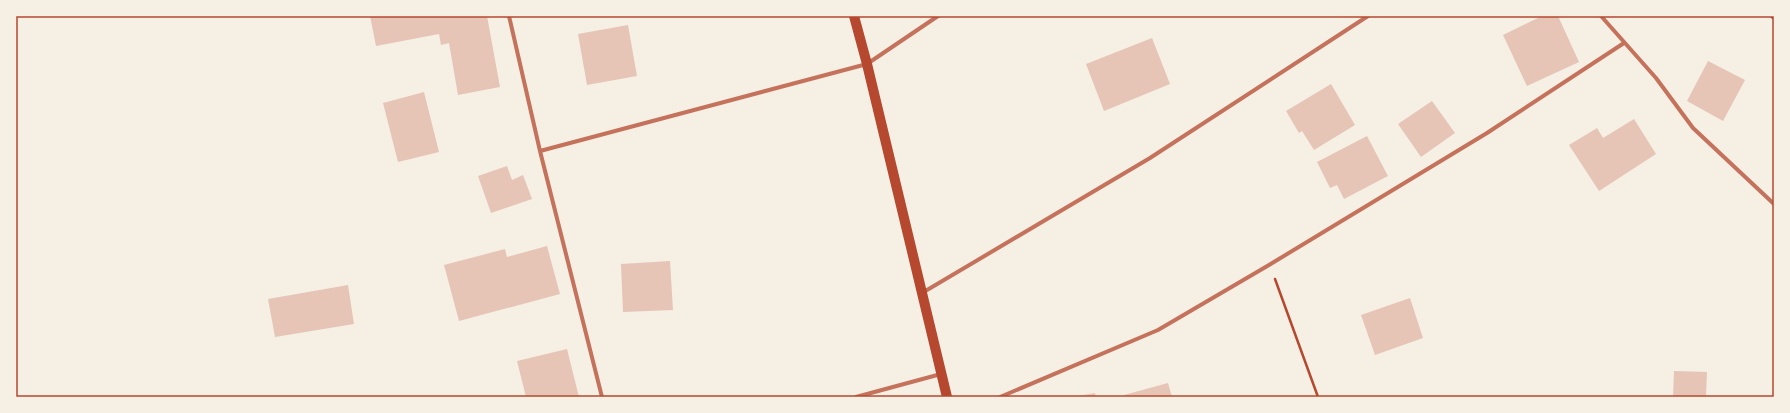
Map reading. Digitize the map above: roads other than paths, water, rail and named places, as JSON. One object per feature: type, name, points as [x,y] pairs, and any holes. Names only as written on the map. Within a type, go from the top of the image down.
[{"type":"main road","points":[[854,16],[867,64],[947,397]]},
{"type":"street","points":[[509,16],[540,151],[602,397]]},
{"type":"street","points":[[540,151],[867,64],[938,16]]},
{"type":"street","points":[[921,293],[1150,158],[1368,16]]},
{"type":"street","points":[[1601,16],[1656,78],[1693,128],[1774,204]]},
{"type":"street","points":[[1000,397],[1158,330],[1488,133],[1624,43]]},
{"type":"street","points":[[856,397],[942,374]]}]
